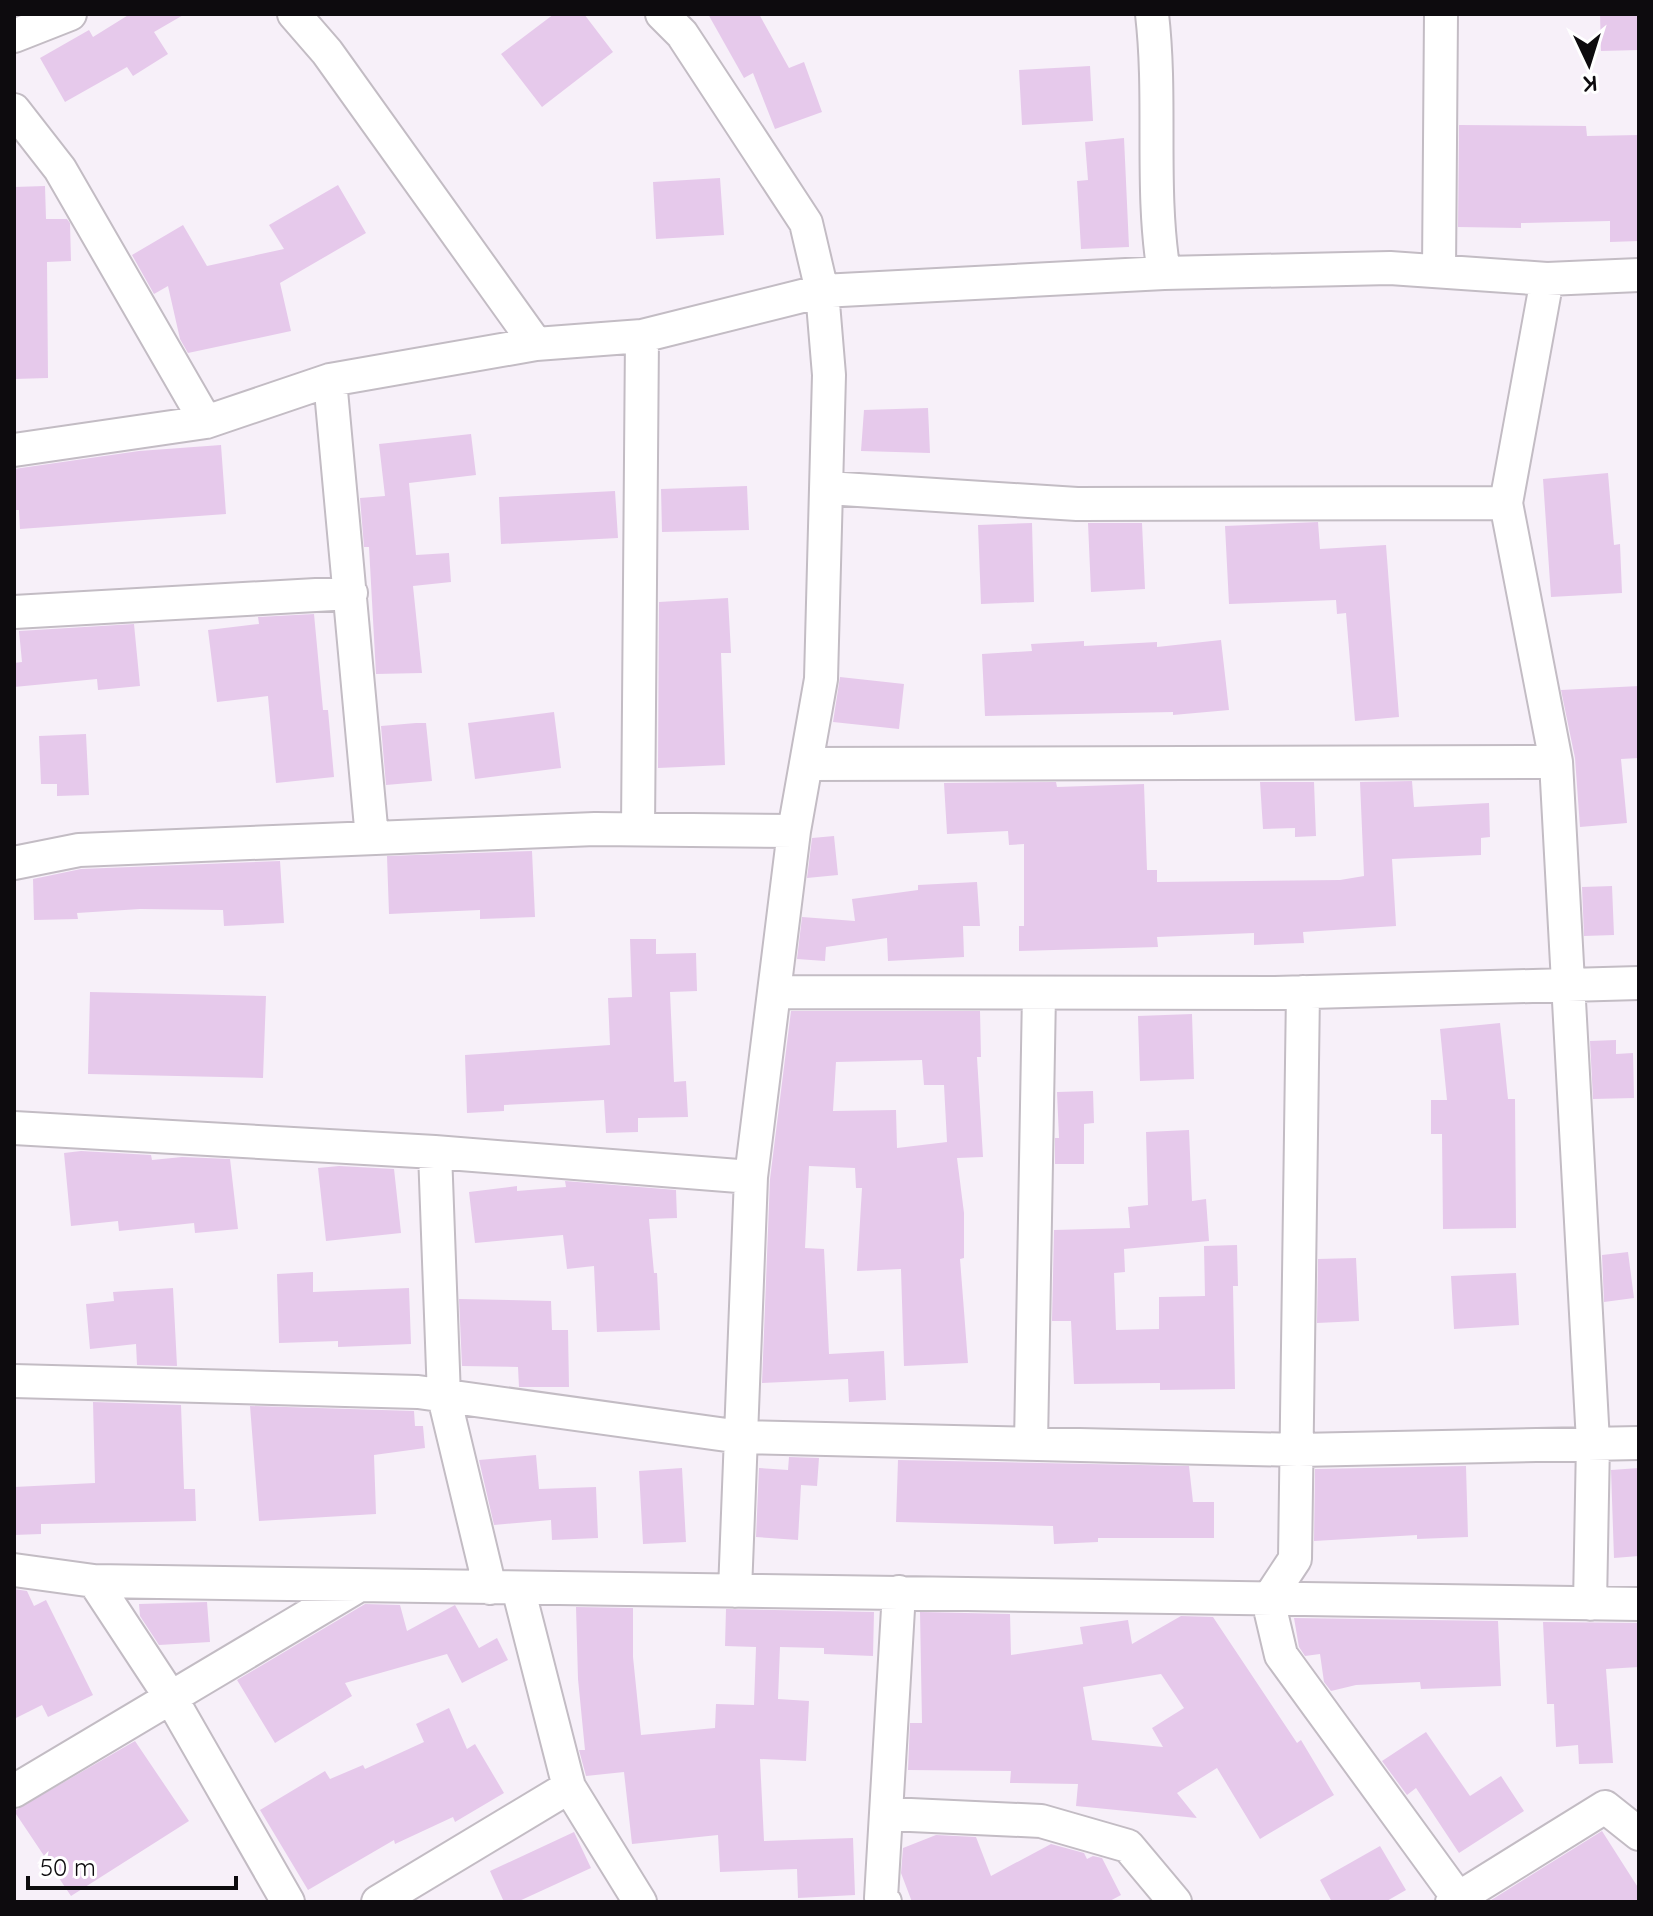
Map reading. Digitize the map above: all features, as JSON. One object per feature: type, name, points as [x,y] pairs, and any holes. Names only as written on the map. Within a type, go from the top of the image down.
[{"type":"street","points":[[14,36],[70,14]]},
{"type":"street","points":[[294,14],[327,52],[536,344]]},
{"type":"street","points":[[662,14],[682,34],[806,223],[822,291],[829,375],[821,679],[794,831],[751,1177],[735,1591]]},
{"type":"street","points":[[1152,14],[1158,91],[1157,230],[1164,273]]},
{"type":"street","points":[[1439,271],[1441,14]]},
{"type":"street","points":[[14,110],[60,169],[206,422]]},
{"type":"street","points":[[14,450],[206,422],[330,380],[536,344],[642,336],[822,291],[1164,273],[1390,268],[1547,279],[1639,275]]},
{"type":"street","points":[[1547,279],[1506,503],[1556,762],[1593,1442],[1590,1604]]},
{"type":"street","points":[[638,829],[642,336]]},
{"type":"street","points":[[330,380],[372,838]]},
{"type":"street","points":[[827,488],[1077,504],[1506,503]]},
{"type":"street","points":[[14,612],[351,593]]},
{"type":"street","points":[[806,764],[1556,762]]},
{"type":"street","points":[[14,863],[79,850],[638,829],[794,831]]},
{"type":"street","points":[[774,992],[1303,992],[1639,983]]},
{"type":"street","points":[[1303,992],[1295,1559],[1268,1600],[1281,1655],[1457,1901],[1605,1807],[1639,1834]]},
{"type":"street","points":[[1031,1444],[1039,993]]},
{"type":"street","points":[[14,1128],[435,1152],[751,1177]]},
{"type":"street","points":[[435,1152],[444,1397],[569,1787],[640,1902]]},
{"type":"street","points":[[14,1381],[418,1392],[741,1437],[1298,1450],[1639,1443]]},
{"type":"street","points":[[14,1570],[94,1581],[1639,1604]]},
{"type":"street","points":[[94,1581],[171,1698],[288,1902]]},
{"type":"street","points":[[14,1791],[359,1585]]},
{"type":"street","points":[[880,1901],[889,1814],[899,1592]]},
{"type":"street","points":[[378,1902],[569,1787]]},
{"type":"street","points":[[889,1814],[1041,1821],[1128,1846],[1175,1902]]},
{"type":"building","points":[[130,14],[185,14],[154,32],[168,54],[133,76],[127,67],[65,102],[40,58],[89,30],[93,37]]},
{"type":"building","points":[[554,14],[584,14],[613,52],[542,107],[501,54]]},
{"type":"building","points":[[708,14],[759,14],[789,68],[804,62],[822,112],[775,129],[753,73],[744,78]]},
{"type":"building","points":[[1600,14],[1639,14],[1639,50],[1601,51]]},
{"type":"building","points":[[1090,66],[1093,121],[1022,125],[1019,70]]},
{"type":"building","points":[[1459,125],[1586,126],[1587,136],[1639,135],[1639,241],[1610,242],[1610,221],[1521,223],[1521,228],[1458,227]]},
{"type":"building","points":[[1124,138],[1129,247],[1081,249],[1077,181],[1088,180],[1085,142]]},
{"type":"building","points":[[720,178],[724,235],[656,239],[653,182]]},
{"type":"building","points":[[338,185],[366,233],[280,283],[291,331],[188,353],[180,339],[168,286],[154,294],[132,255],[183,225],[207,266],[284,249],[269,225]]},
{"type":"building","points":[[45,186],[46,219],[67,219],[70,223],[71,261],[47,262],[48,378],[14,379],[14,187]]},
{"type":"building","points":[[928,408],[930,453],[861,451],[864,410]]},
{"type":"building","points":[[471,434],[476,475],[409,483],[416,555],[449,553],[451,582],[413,586],[422,673],[376,674],[369,547],[364,547],[360,498],[385,496],[379,444]]},
{"type":"building","points":[[221,445],[226,514],[20,529],[19,510],[14,510],[14,469],[139,451]]},
{"type":"building","points":[[1608,473],[1614,545],[1620,544],[1622,593],[1551,597],[1543,479]]},
{"type":"building","points":[[747,486],[749,530],[662,532],[661,489]]},
{"type":"building","points":[[615,491],[618,538],[501,544],[499,497]]},
{"type":"building","points":[[1318,522],[1320,549],[1386,545],[1399,717],[1355,721],[1346,613],[1337,614],[1336,600],[1229,604],[1225,526]]},
{"type":"building","points":[[1032,523],[1034,602],[981,604],[978,525]]},
{"type":"building","points":[[1088,523],[1142,523],[1145,589],[1091,592]]},
{"type":"building","points":[[728,598],[731,653],[721,653],[725,765],[658,768],[659,602]]},
{"type":"building","points":[[314,614],[323,710],[328,710],[334,777],[276,783],[268,696],[217,702],[208,630],[259,624],[258,617]]},
{"type":"building","points":[[134,624],[140,686],[98,690],[97,679],[14,687],[14,663],[22,662],[19,631]]},
{"type":"building","points":[[1221,640],[1229,710],[1173,715],[1173,712],[985,716],[982,654],[1032,651],[1031,644],[1084,641],[1084,646],[1157,642],[1157,647]]},
{"type":"building","points":[[840,677],[904,684],[899,729],[833,722]]},
{"type":"building","points":[[1639,686],[1639,758],[1621,759],[1627,823],[1580,827],[1575,758],[1561,690]]},
{"type":"building","points":[[554,712],[561,768],[475,779],[468,723]]},
{"type":"building","points":[[426,723],[432,781],[386,785],[381,726]]},
{"type":"building","points":[[86,734],[89,795],[57,796],[57,784],[41,784],[39,736]]},
{"type":"building","points":[[1412,781],[1414,807],[1489,803],[1490,837],[1481,838],[1481,855],[1392,859],[1396,926],[1303,932],[1304,943],[1254,945],[1254,933],[1157,937],[1158,947],[1019,951],[1019,926],[1024,926],[1024,844],[1009,845],[1008,831],[947,834],[944,783],[1056,782],[1057,787],[1144,784],[1147,870],[1157,870],[1157,882],[1340,880],[1364,876],[1360,782]]},
{"type":"building","points":[[1260,782],[1314,782],[1316,836],[1295,837],[1295,828],[1263,829]]},
{"type":"building","points":[[834,836],[838,875],[807,878],[812,838]]},
{"type":"building","points":[[532,851],[535,917],[480,919],[480,910],[389,914],[387,856]]},
{"type":"building","points":[[280,861],[284,923],[224,926],[223,910],[140,909],[77,913],[78,919],[34,920],[33,879],[81,869]]},
{"type":"building","points":[[977,882],[980,926],[963,926],[964,957],[888,961],[887,938],[826,947],[825,961],[797,959],[802,917],[855,921],[852,899],[918,890],[918,885]]},
{"type":"building","points":[[1612,886],[1614,935],[1584,936],[1582,887]]},
{"type":"building","points":[[630,939],[656,939],[656,954],[696,953],[697,991],[670,992],[674,1082],[686,1081],[688,1117],[638,1118],[638,1132],[606,1133],[604,1100],[504,1105],[504,1111],[467,1113],[465,1055],[610,1045],[608,998],[632,997]]},
{"type":"building","points":[[90,992],[266,996],[263,1078],[88,1074]]},
{"type":"building","points":[[791,1011],[980,1011],[981,1057],[977,1057],[983,1157],[957,1158],[964,1213],[964,1258],[960,1259],[968,1363],[904,1366],[901,1269],[857,1271],[862,1188],[856,1188],[855,1168],[809,1166],[805,1248],[824,1249],[829,1354],[884,1351],[886,1400],[849,1402],[848,1379],[762,1383],[770,1179]],"holes":[[[922,1060],[924,1085],[944,1085],[947,1142],[897,1148],[896,1110],[833,1111],[836,1062]]]},
{"type":"building","points":[[1192,1014],[1194,1079],[1140,1081],[1138,1016]]},
{"type":"building","points":[[1500,1023],[1508,1099],[1515,1099],[1516,1228],[1443,1229],[1442,1134],[1431,1134],[1431,1100],[1447,1100],[1440,1029]]},
{"type":"building","points":[[1616,1040],[1616,1054],[1633,1053],[1634,1098],[1593,1099],[1590,1041]]},
{"type":"building","points":[[1093,1091],[1094,1123],[1084,1124],[1084,1164],[1055,1164],[1055,1138],[1059,1138],[1057,1092]]},
{"type":"building","points":[[1189,1130],[1192,1201],[1206,1199],[1209,1241],[1124,1249],[1125,1272],[1114,1273],[1116,1330],[1159,1329],[1159,1297],[1205,1296],[1204,1246],[1237,1245],[1238,1286],[1233,1286],[1235,1389],[1160,1390],[1160,1383],[1074,1384],[1071,1321],[1052,1321],[1054,1230],[1130,1228],[1128,1207],[1148,1205],[1146,1132]]},
{"type":"building","points":[[64,1153],[151,1155],[152,1160],[182,1157],[230,1159],[238,1229],[195,1233],[194,1223],[119,1231],[118,1221],[71,1226]]},
{"type":"building","points":[[318,1168],[394,1169],[401,1233],[326,1241]]},
{"type":"building","points":[[565,1181],[676,1190],[677,1218],[649,1219],[654,1273],[657,1273],[660,1330],[597,1332],[594,1266],[567,1269],[563,1235],[475,1243],[469,1192],[517,1186],[517,1191],[566,1187]]},
{"type":"building","points":[[1628,1252],[1634,1298],[1604,1302],[1602,1255]]},
{"type":"building","points":[[1356,1258],[1359,1321],[1317,1323],[1318,1259]]},
{"type":"building","points":[[313,1272],[313,1292],[409,1288],[411,1344],[338,1347],[338,1341],[279,1343],[277,1274]]},
{"type":"building","points":[[1516,1273],[1519,1325],[1454,1329],[1451,1276]]},
{"type":"building","points":[[173,1288],[177,1366],[137,1365],[136,1344],[90,1349],[86,1304],[114,1301],[113,1292]]},
{"type":"building","points":[[459,1299],[551,1301],[552,1330],[568,1330],[569,1387],[519,1387],[518,1367],[462,1366]]},
{"type":"building","points":[[93,1402],[181,1405],[184,1489],[195,1489],[196,1521],[41,1524],[41,1534],[14,1535],[14,1487],[95,1483]]},
{"type":"building","points":[[250,1406],[414,1411],[415,1426],[423,1426],[425,1448],[374,1455],[376,1514],[259,1521]]},
{"type":"building","points":[[536,1455],[539,1489],[596,1487],[598,1538],[552,1540],[551,1520],[494,1525],[479,1460]]},
{"type":"building","points":[[789,1457],[819,1458],[817,1486],[801,1485],[798,1540],[756,1537],[759,1468],[788,1470]]},
{"type":"building","points":[[898,1460],[1189,1466],[1193,1502],[1214,1502],[1214,1538],[1098,1538],[1098,1542],[1054,1544],[1053,1526],[896,1522]]},
{"type":"building","points":[[1466,1466],[1468,1537],[1417,1539],[1417,1535],[1314,1541],[1315,1469]]},
{"type":"building","points":[[682,1468],[686,1542],[643,1544],[639,1471]]},
{"type":"building","points":[[1639,1468],[1639,1556],[1614,1558],[1611,1470]]},
{"type":"building","points":[[14,1589],[27,1591],[34,1606],[46,1600],[93,1695],[48,1717],[42,1705],[14,1719]]},
{"type":"building","points":[[207,1602],[210,1642],[159,1645],[140,1616],[139,1604]]},
{"type":"building","points":[[365,1604],[400,1605],[407,1631],[455,1605],[479,1648],[497,1638],[508,1660],[462,1683],[447,1654],[345,1683],[352,1696],[275,1743],[237,1680]]},
{"type":"building","points":[[576,1607],[633,1608],[633,1657],[641,1735],[715,1728],[716,1704],[754,1705],[756,1647],[725,1646],[726,1609],[874,1612],[873,1656],[824,1654],[824,1648],[780,1647],[778,1699],[809,1701],[806,1761],[760,1759],[764,1841],[853,1838],[855,1895],[798,1898],[797,1869],[720,1872],[718,1835],[632,1844],[624,1772],[586,1776],[579,1750],[585,1750],[578,1679]]},
{"type":"building","points":[[920,1612],[1010,1614],[1011,1655],[1083,1644],[1080,1627],[1128,1620],[1132,1644],[1181,1616],[1213,1617],[1297,1743],[1301,1740],[1334,1795],[1260,1839],[1217,1768],[1177,1793],[1197,1818],[1076,1806],[1078,1784],[1010,1783],[1011,1771],[908,1770],[910,1723],[922,1723]],"holes":[[[1161,1674],[1184,1708],[1152,1728],[1163,1747],[1092,1740],[1083,1687]]]},
{"type":"building","points":[[1294,1618],[1498,1621],[1501,1686],[1421,1689],[1420,1682],[1356,1685],[1331,1691],[1324,1682],[1320,1654],[1305,1656],[1299,1647]]},
{"type":"building","points":[[1543,1622],[1639,1623],[1639,1667],[1606,1669],[1613,1763],[1579,1764],[1578,1745],[1556,1747],[1554,1704],[1547,1704]]},
{"type":"building","points":[[449,1708],[467,1749],[475,1744],[504,1793],[455,1822],[453,1817],[395,1844],[394,1840],[308,1890],[260,1810],[325,1771],[330,1779],[363,1765],[365,1769],[424,1742],[416,1724]]},
{"type":"building","points":[[1426,1732],[1470,1796],[1501,1776],[1524,1811],[1459,1853],[1416,1788],[1407,1795],[1382,1761]]},
{"type":"building","points":[[135,1741],[189,1821],[71,1896],[14,1811]]},
{"type":"building","points":[[1602,1831],[1639,1889],[1639,1902],[1488,1902]]},
{"type":"building","points":[[574,1832],[591,1868],[517,1902],[504,1902],[490,1871]]},
{"type":"building","points":[[936,1835],[976,1837],[991,1876],[1051,1844],[1084,1853],[1087,1859],[1093,1856],[1102,1858],[1121,1895],[1108,1902],[912,1902],[901,1873],[903,1848]]},
{"type":"building","points":[[1380,1846],[1406,1890],[1385,1902],[1332,1902],[1320,1880]]}]
